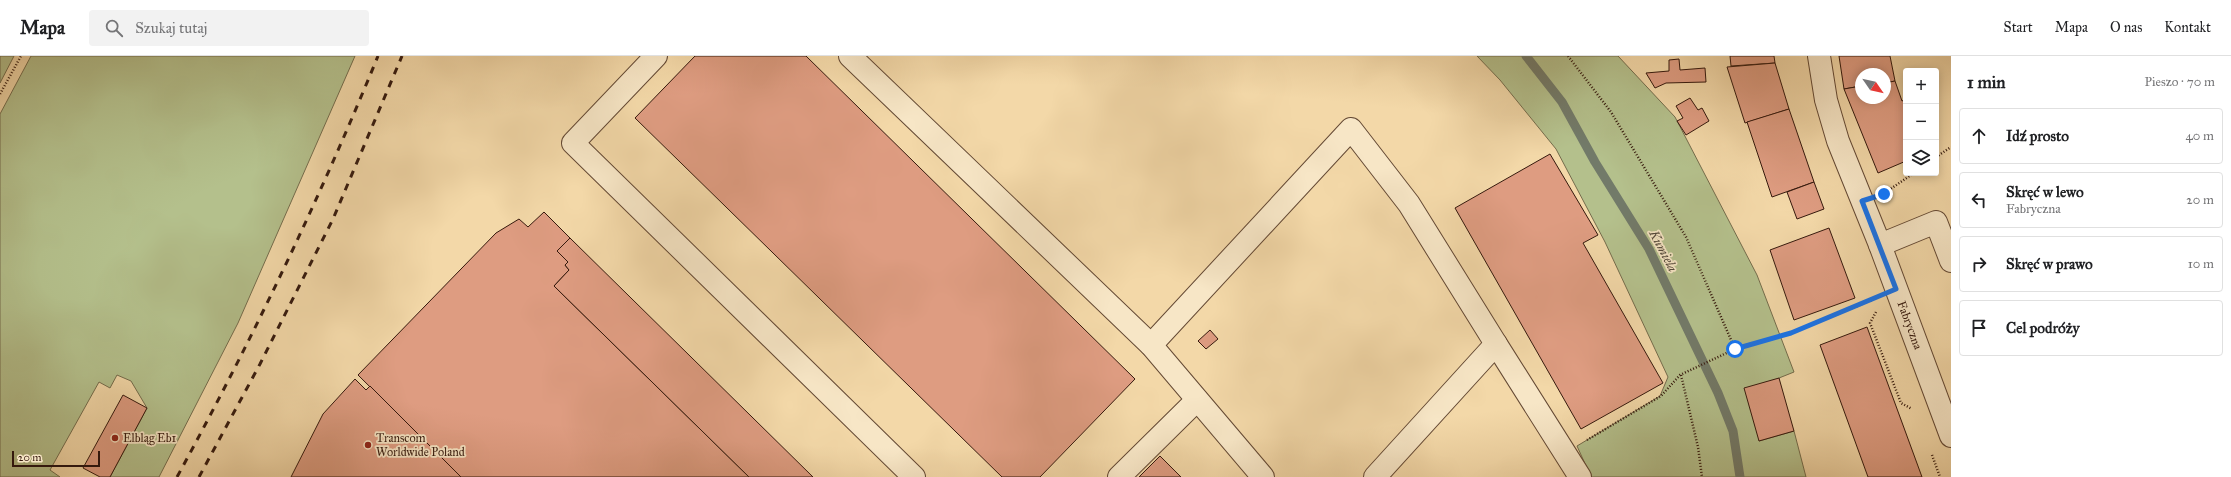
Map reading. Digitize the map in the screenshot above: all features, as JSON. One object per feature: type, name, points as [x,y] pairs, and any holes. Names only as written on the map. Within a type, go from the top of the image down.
[{"type":"street","points":[[656,56],[573,143],[914,477]]},
{"type":"street","points":[[850,56],[1151,345],[1264,477]]},
{"type":"street","name":"Fabryczna","points":[[1819,56],[1826,100],[1838,141],[1880,245],[1951,436]]},
{"type":"street","points":[[1151,345],[1351,129],[1409,204],[1580,477]]},
{"type":"street","points":[[1880,245],[1943,219],[1951,261]]},
{"type":"street","points":[[1375,477],[1496,344]]},
{"type":"street","points":[[1119,477],[1197,400]]},
{"type":"path","points":[[0,94],[20,56]]},
{"type":"path","points":[[1568,56],[1611,112],[1686,237],[1735,349]]},
{"type":"path","points":[[1939,156],[1951,147]]},
{"type":"path","points":[[1862,201],[1884,194],[1910,176]]},
{"type":"path","points":[[1565,454],[1661,396],[1680,375],[1718,355],[1791,333],[1896,289]]},
{"type":"path","points":[[1680,375],[1698,447],[1702,477]]},
{"type":"green space","points":[[0,56],[14,56],[0,83]]},
{"type":"green space","points":[[31,56],[355,56],[238,323],[159,477],[110,477],[147,408],[131,381],[117,375],[110,388],[99,382],[50,470],[60,477],[0,477],[0,114]]},
{"type":"green space","points":[[1477,56],[1618,56],[1675,117],[1757,275],[1794,372],[1779,378],[1759,441],[1794,431],[1806,477],[1591,477],[1577,446],[1660,396],[1668,377],[1605,242],[1556,149],[1500,80]]},
{"type":"building","points":[[695,56],[806,56],[1135,379],[1040,477],[1002,477],[635,118]]},
{"type":"building","points":[[1730,56],[1774,56],[1775,63],[1731,66]]},
{"type":"building","points":[[1839,56],[1890,56],[1895,81],[1891,82],[1891,68],[1855,68],[1855,87],[1844,89]]},
{"type":"building","points":[[1679,59],[1680,70],[1705,68],[1706,82],[1666,83],[1655,88],[1646,73],[1669,71],[1669,60]]},
{"type":"building","points":[[1775,63],[1789,109],[1745,123],[1727,67]]},
{"type":"building","points":[[1895,81],[1903,100],[1903,162],[1878,173],[1844,89],[1855,87],[1855,104],[1891,104],[1891,82]]},
{"type":"building","points":[[1690,98],[1698,110],[1702,108],[1709,121],[1686,135],[1677,121],[1683,118],[1676,106]]},
{"type":"building","points":[[1789,109],[1814,182],[1772,197],[1747,122]]},
{"type":"building","points":[[1550,154],[1598,235],[1583,243],[1663,383],[1581,429],[1455,208]]},
{"type":"building","points":[[1814,182],[1824,209],[1797,219],[1787,192]]},
{"type":"building","points":[[544,212],[570,238],[557,251],[568,262],[565,265],[569,270],[554,286],[749,477],[461,477],[358,375],[496,233],[519,219],[528,227]]},
{"type":"building","points":[[1829,228],[1855,298],[1794,320],[1770,250]]},
{"type":"building","points":[[570,238],[813,477],[749,477],[554,286],[569,270],[565,265],[568,262],[557,251]]},
{"type":"building","points":[[1867,327],[1922,477],[1868,477],[1820,345]]},
{"type":"building","points":[[1210,330],[1218,339],[1206,349],[1198,341]]},
{"type":"building","points":[[1779,378],[1794,431],[1759,441],[1744,388]]},
{"type":"building","name":"Transcom Worldwide Poland","points":[[355,379],[366,390],[370,386],[461,477],[291,477],[323,414]]},
{"type":"building","name":"Elbląg Eb1","points":[[123,395],[147,408],[110,477],[100,477],[83,468]]},
{"type":"building","points":[[1160,456],[1181,477],[1139,477]]},
{"type":"waterway","name":"Kumiela","points":[[1526,56],[1562,102],[1595,162],[1649,249],[1718,393],[1733,431],[1740,477]]},
{"type":"railway","points":[[177,477],[232,374],[284,269],[356,110],[378,56]]},
{"type":"railway","points":[[199,477],[260,364],[333,219],[402,56]]},
{"type":"place","name":"Elbląg Eb1","points":[[115,438]]},
{"type":"place","name":"Transcom Worldwide Poland","points":[[368,445]]},
{"type":"route","points":[[1735,349],[1791,333],[1896,289],[1862,201],[1884,194]]}]
